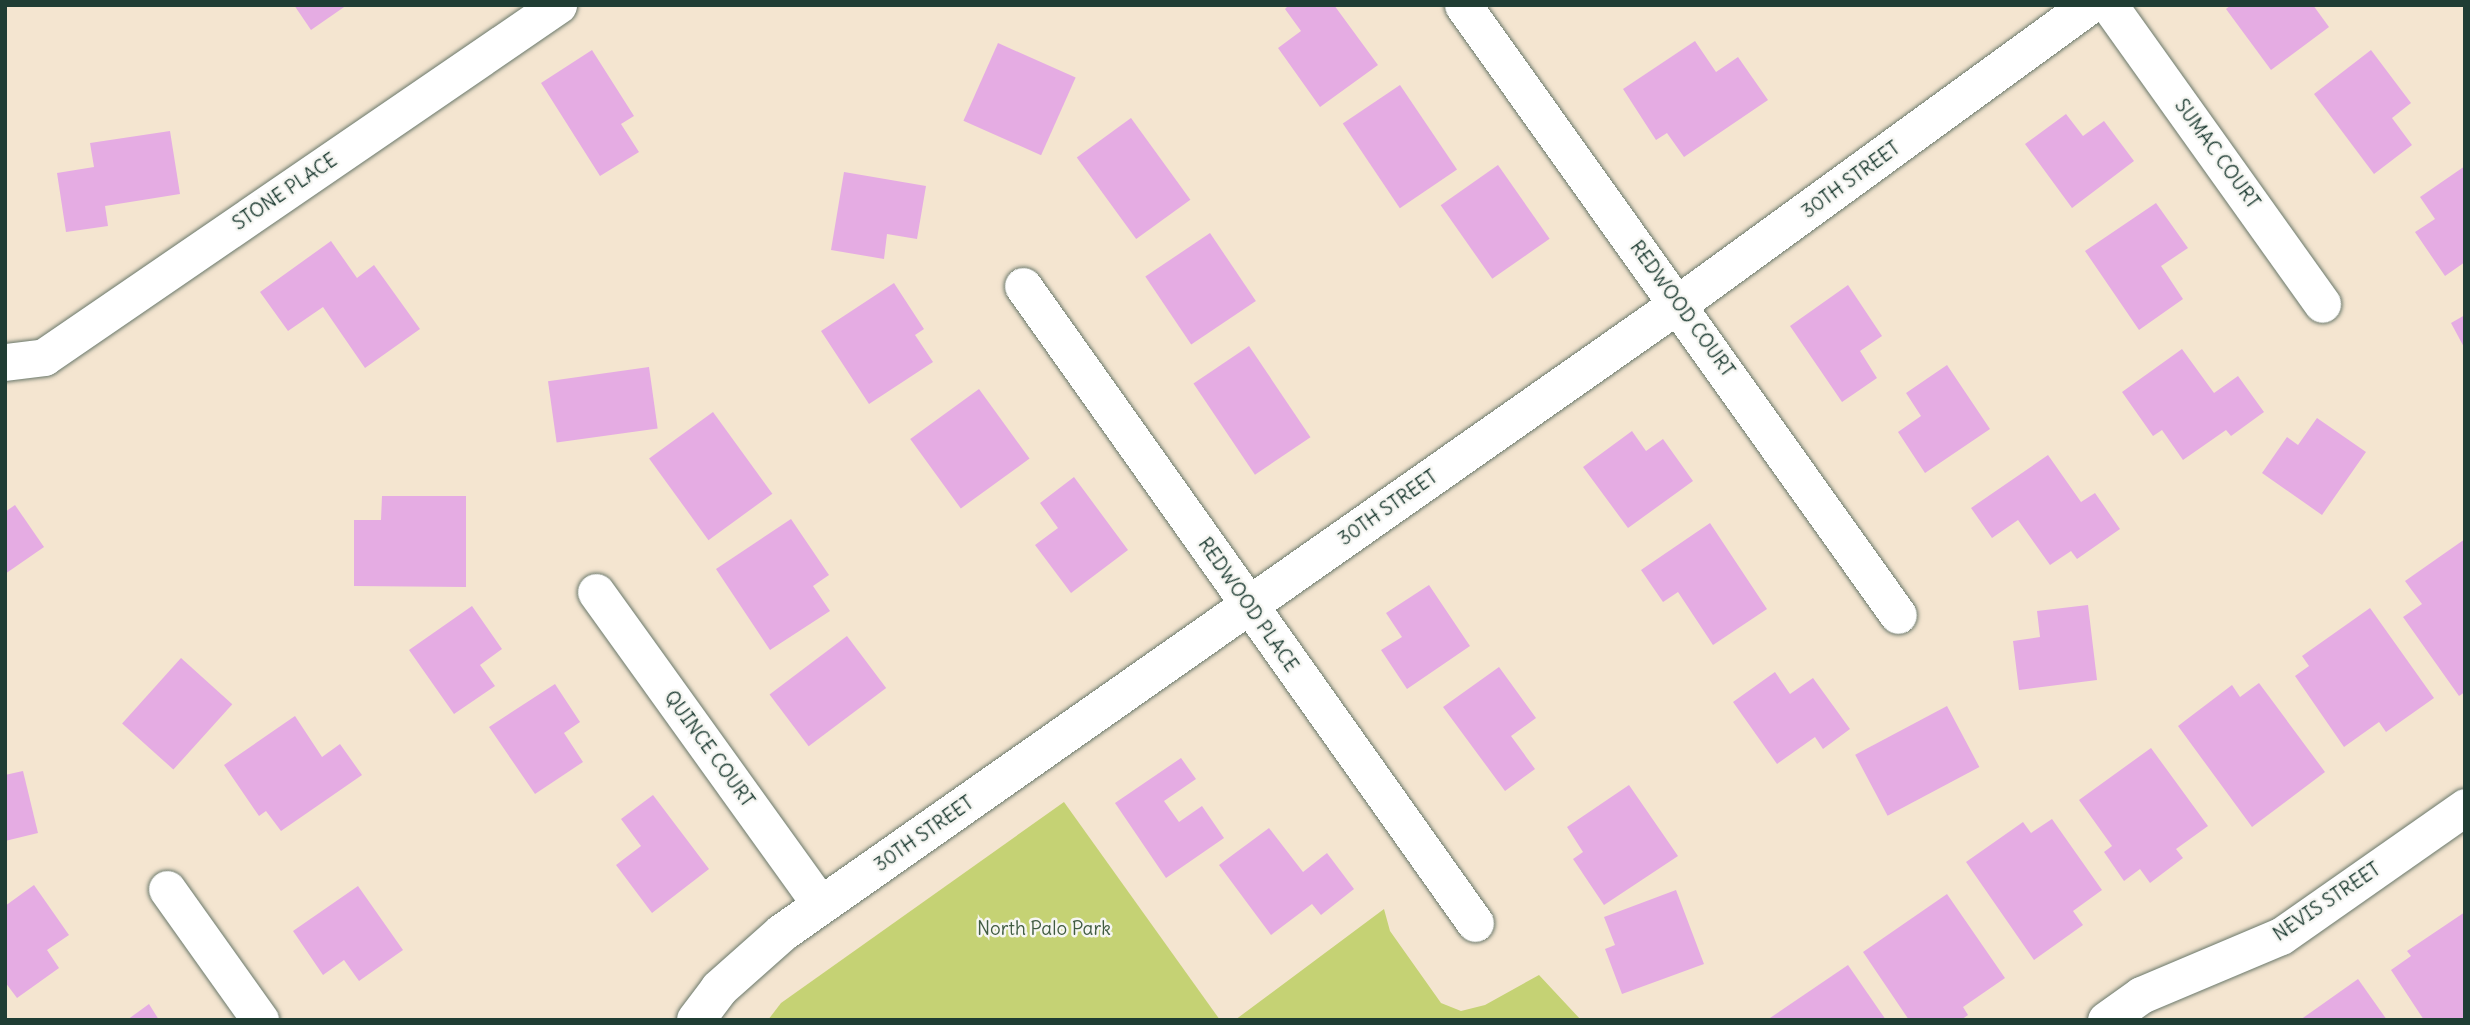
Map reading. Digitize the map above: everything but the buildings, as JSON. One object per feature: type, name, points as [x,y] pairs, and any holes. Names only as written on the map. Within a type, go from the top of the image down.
[{"type":"street","name":"STONE PLACE","points":[[5,362],[44,357],[558,5]]},
{"type":"street","name":"REDWOOD COURT","points":[[1463,5],[1679,304],[1898,615]]},
{"type":"street","name":"30TH STREET","points":[[696,1020],[719,989],[782,933],[1679,304],[2090,5]]},
{"type":"street","name":"SUMAC COURT","points":[[2109,5],[2322,304]]},
{"type":"street","name":"REDWOOD PLACE","points":[[1023,286],[1475,923]]},
{"type":"street","name":"QUINCE COURT","points":[[596,592],[821,905]]},
{"type":"street","name":"NEVIS STREET","points":[[2106,1020],[2141,995],[2281,936],[2465,807]]},
{"type":"street","points":[[167,890],[260,1020]]},
{"type":"green space","name":"North Palo Park","points":[[1064,802],[1220,1020],[768,1020],[781,1003]]},
{"type":"green space","points":[[1384,909],[1390,931],[1441,1003],[1461,1011],[1485,1005],[1539,975],[1581,1020],[1235,1020]]}]
